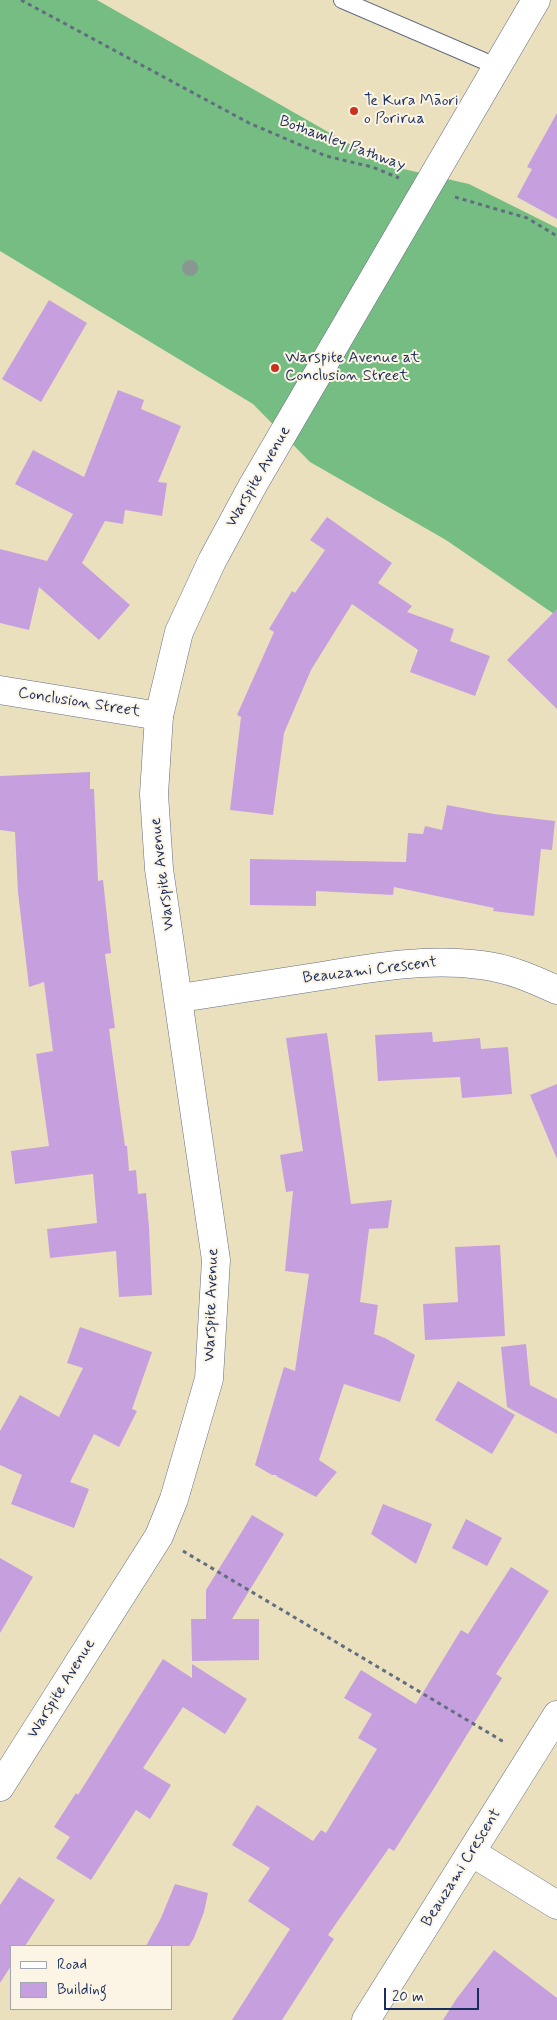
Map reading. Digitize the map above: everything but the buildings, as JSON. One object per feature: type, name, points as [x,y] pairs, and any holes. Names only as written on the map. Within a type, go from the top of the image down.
[{"type":"main road","name":"Warspite Avenue","points":[[0,1787],[159,1536],[174,1499],[209,1379],[216,1260],[160,869],[154,794],[159,716],[180,632],[212,561],[253,486],[536,0]]},
{"type":"main road","name":"Conclusion Street","points":[[0,690],[159,716]]},
{"type":"main road","name":"Beauzami Crescent","points":[[179,998],[369,968],[449,962],[484,965],[528,977],[557,990]]},
{"type":"main road","name":"Beauzami Crescent","points":[[366,2020],[557,1715]]},
{"type":"main road","points":[[471,1852],[557,1905]]},
{"type":"lane","points":[[342,0],[498,67]]},
{"type":"path","name":"Bothamley Pathway","points":[[21,0],[249,123],[326,156],[372,167],[427,189],[527,218],[557,236]]},
{"type":"path","points":[[159,1536],[531,1758]]},
{"type":"green space","points":[[0,0],[97,0],[386,165],[469,184],[557,228],[557,616],[446,540],[310,462],[253,404],[0,251]]},
{"type":"place","name":"Te Kura Māori o Porirua","points":[[354,111]]},
{"type":"place","name":"Warspite Avenue at Conclusion Street","points":[[275,368]]}]
